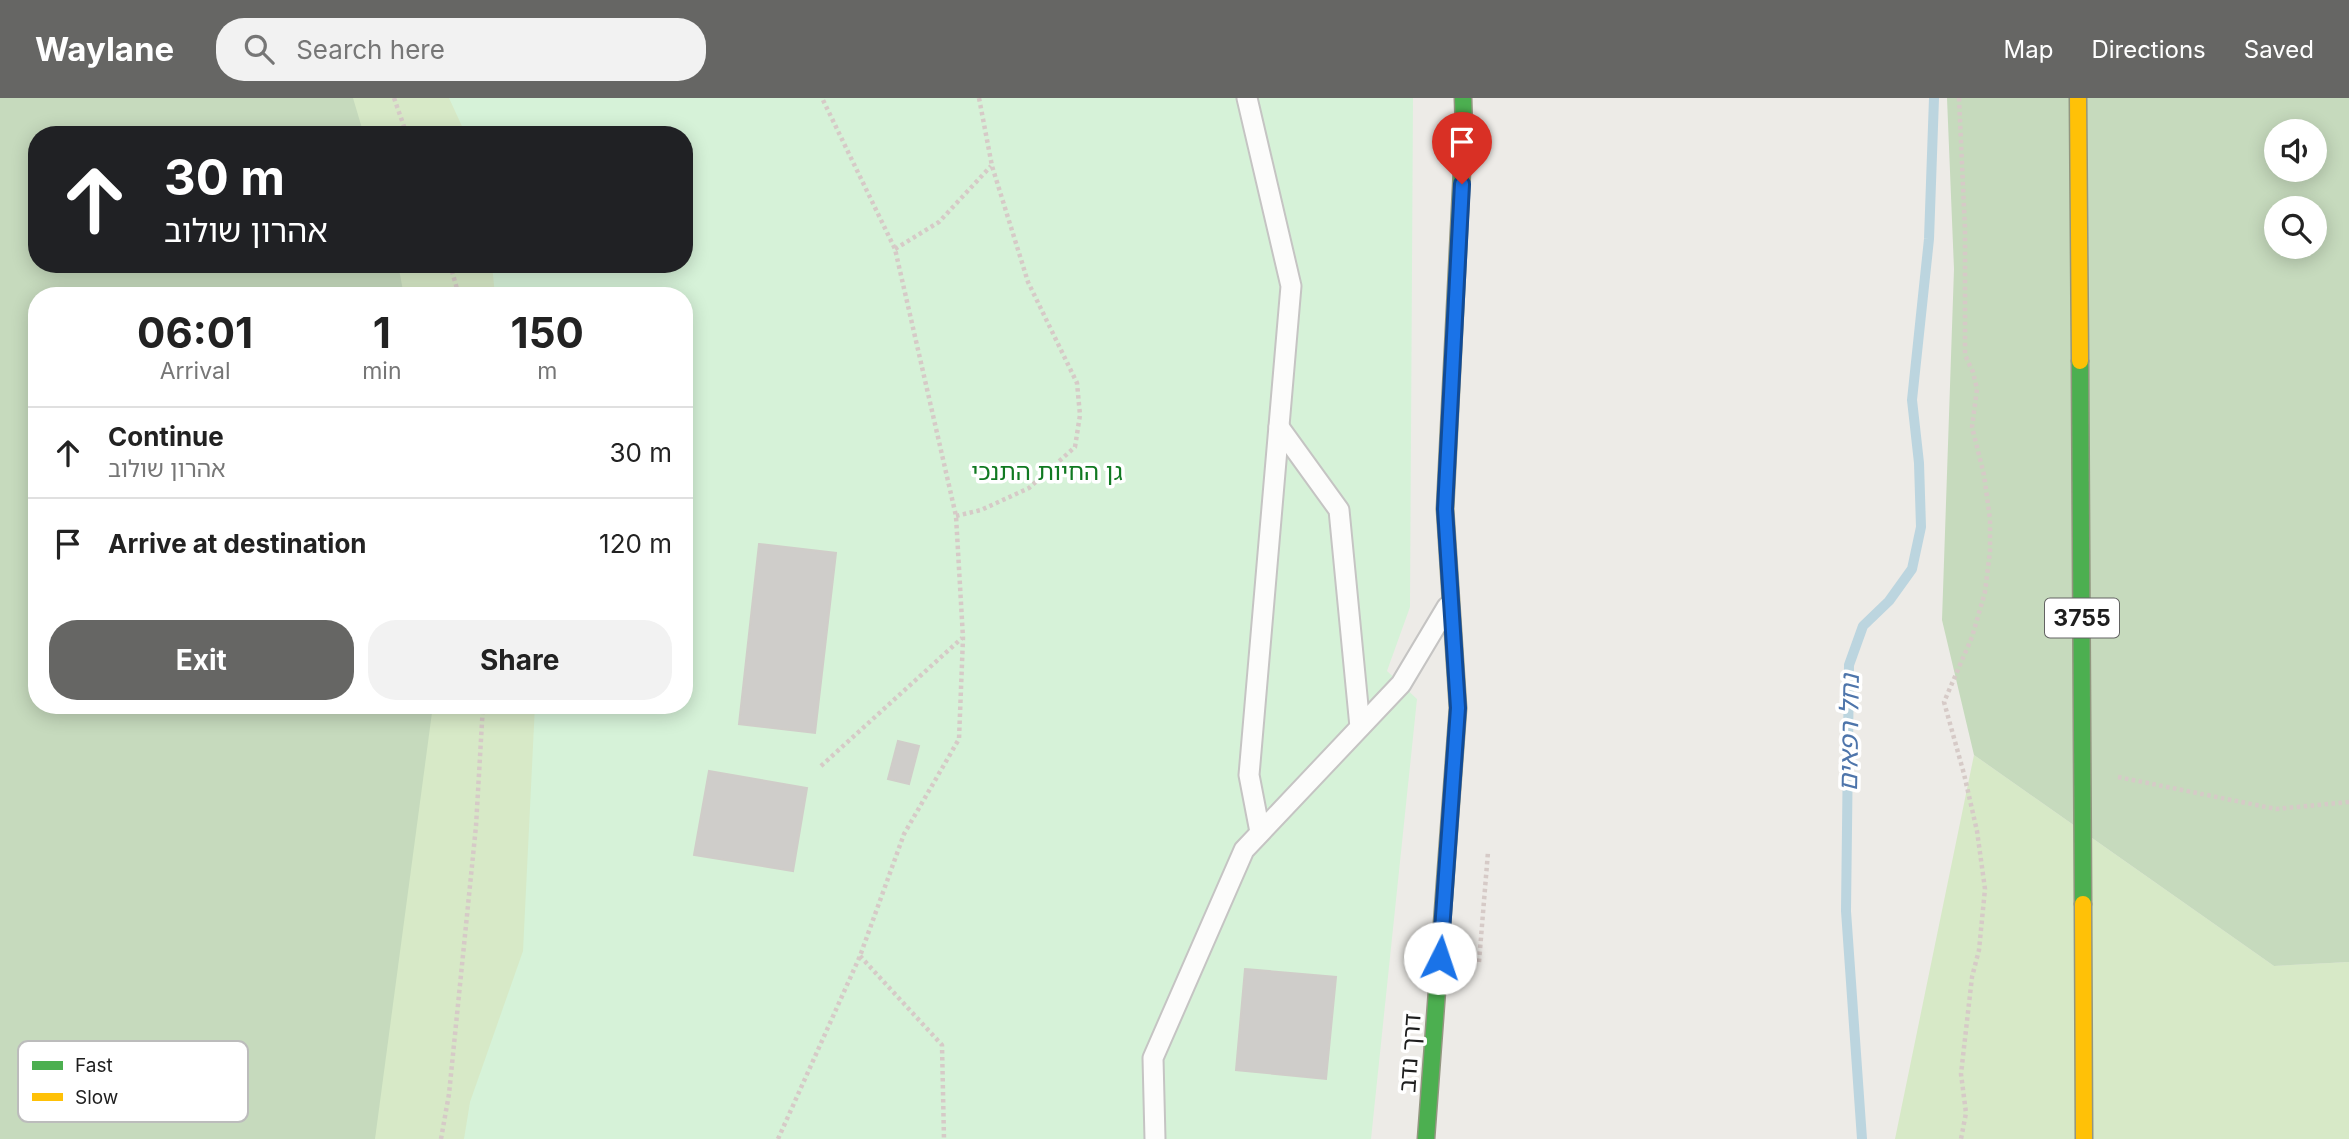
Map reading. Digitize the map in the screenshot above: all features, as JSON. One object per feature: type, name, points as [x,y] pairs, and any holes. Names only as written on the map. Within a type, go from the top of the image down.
[{"type":"street","name":"דרך נדב","points":[[1426,1139],[1458,708],[1445,509],[1464,130],[1463,98]]},
{"type":"street","name":"3755","points":[[2078,98],[2084,1139]]},
{"type":"lane","points":[[1247,98],[1292,286],[1250,775],[1260,832]]},
{"type":"lane","points":[[1279,427],[1339,510],[1360,727]]},
{"type":"lane","points":[[1155,1139],[1153,1058],[1244,850],[1401,684],[1451,601]]},
{"type":"path","points":[[394,98],[404,126]]},
{"type":"path","points":[[778,1139],[860,956],[904,834],[959,739],[963,638],[956,516],[895,250],[822,98]]},
{"type":"path","points":[[956,516],[981,510],[1029,488],[1075,447],[1080,415],[1077,383],[1028,282],[992,166],[979,98]]},
{"type":"path","points":[[1959,98],[1965,229],[1965,355],[1977,389],[1972,427],[1984,475],[1990,519],[1990,551],[1985,592],[1972,637],[1944,702],[1972,809],[1985,889],[1961,1074],[1966,1113],[1961,1139]]},
{"type":"path","points":[[895,250],[939,222],[992,166]]},
{"type":"path","points":[[821,766],[963,638]]},
{"type":"path","points":[[442,1139],[476,826],[482,714]]},
{"type":"path","points":[[2083,769],[2276,809],[2349,802]]},
{"type":"path","points":[[860,956],[942,1045],[944,1139]]},
{"type":"green space","points":[[0,98],[518,98],[534,126],[28,126],[28,273],[616,273],[623,287],[28,287],[28,714],[608,714],[534,1139],[0,1139]]},
{"type":"green space","points":[[0,98],[353,98],[361,126],[28,126],[28,273],[400,273],[402,287],[28,287],[28,714],[432,714],[375,1139],[0,1139]]},
{"type":"green space","name":"גן החיות התנכי","points":[[449,98],[1413,98],[1410,607],[1387,671],[1417,699],[1371,1139],[464,1139],[470,1102],[523,951],[535,714],[693,714],[693,287],[494,287],[493,273],[693,273],[693,126],[462,126]]},
{"type":"green space","points":[[1947,98],[2349,98],[2349,962],[2274,966],[1974,755],[1942,620],[1954,269]]},
{"type":"green space","points":[[1974,755],[2274,966],[2349,962],[2349,1139],[1895,1139]]},
{"type":"building","points":[[759,544],[836,553],[815,733],[739,724]]},
{"type":"building","points":[[898,741],[919,746],[909,784],[888,779]]},
{"type":"building","points":[[709,771],[807,788],[793,871],[694,855]]},
{"type":"building","points":[[1245,969],[1336,977],[1326,1079],[1236,1070]]},
{"type":"waterway","name":"נחל רפאים","points":[[1862,1139],[1846,911],[1849,665],[1863,626],[1889,601],[1912,569],[1921,527],[1919,463],[1912,400],[1929,239],[1934,98]]},
{"type":"traffic: fast","points":[[1426,1139],[1458,708],[1445,509],[1464,130],[1463,98]]},
{"type":"traffic: fast","points":[[2080,361],[2083,904]]},
{"type":"traffic: slow","points":[[2078,98],[2080,361]]},
{"type":"traffic: slow","points":[[2083,904],[2084,1139]]},
{"type":"route","points":[[1440,958],[1458,708],[1445,509],[1462,184]]}]
